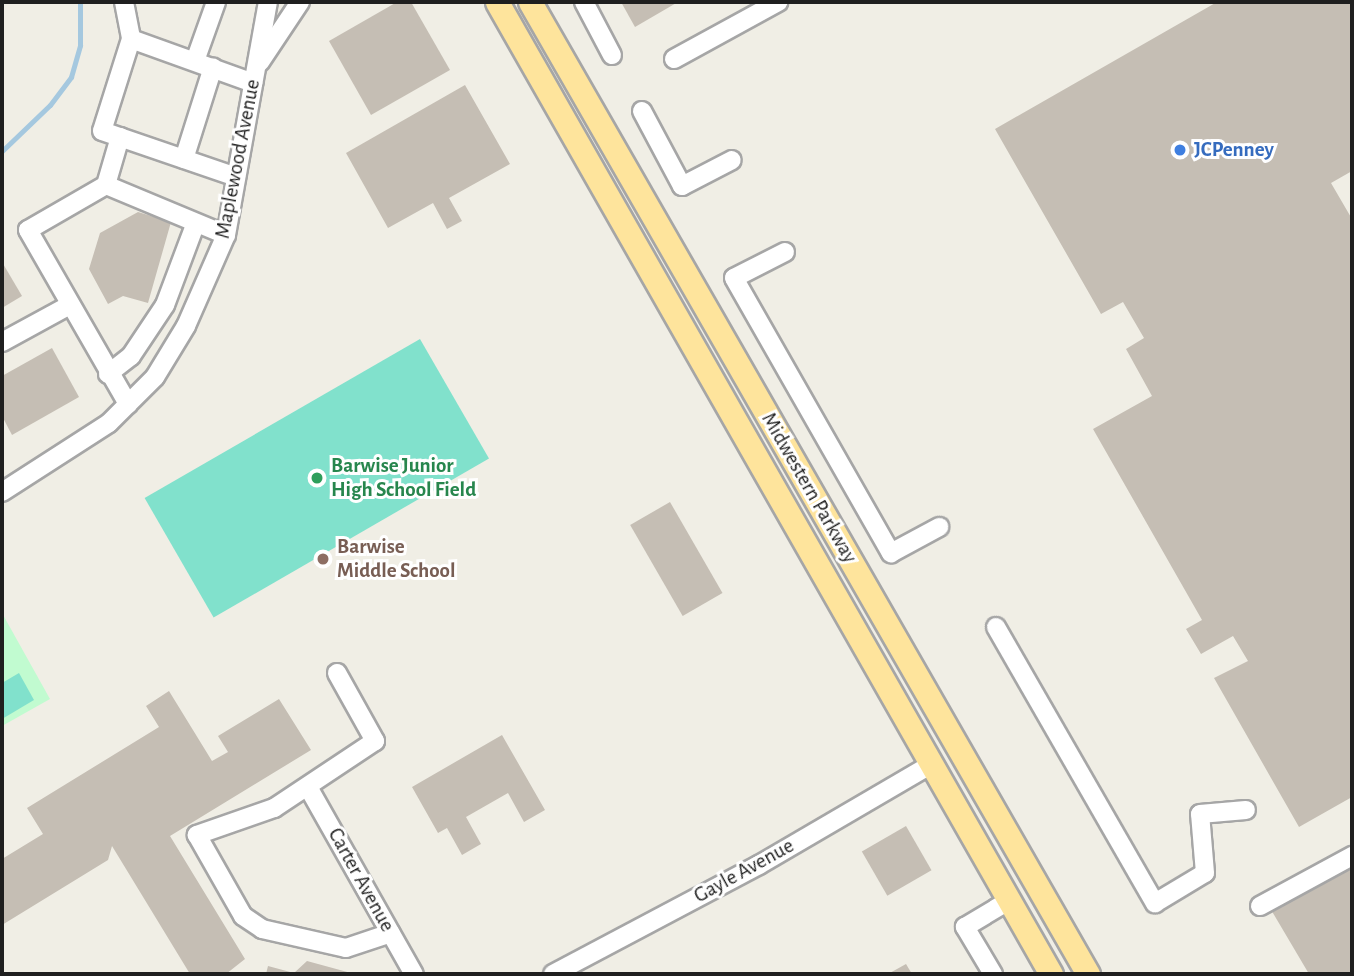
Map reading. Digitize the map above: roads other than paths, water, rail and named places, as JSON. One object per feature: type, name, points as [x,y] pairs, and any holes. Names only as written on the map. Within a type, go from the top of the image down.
[{"type":"main road","name":"Midwestern Parkway","points":[[497,2],[1051,974]]},
{"type":"main road","name":"Midwestern Parkway","points":[[530,2],[1088,974]]},
{"type":"main road","points":[[644,260],[670,245]]},
{"type":"main road","points":[[858,634],[884,618]]},
{"type":"main road","points":[[932,764],[958,748]]},
{"type":"street","points":[[124,2],[131,39],[102,131],[236,177]]},
{"type":"street","points":[[195,61],[216,2]]},
{"type":"street","name":"Maplewood Avenue","points":[[4,485],[89,437],[128,404],[155,377],[187,326],[226,235],[268,2]]},
{"type":"street","name":"Maplewood Avenue","points":[[254,75],[300,2]]},
{"type":"street","points":[[584,2],[612,55]]},
{"type":"street","points":[[674,59],[778,2]]},
{"type":"street","points":[[131,39],[213,67],[254,75]]},
{"type":"street","points":[[184,159],[213,67]]},
{"type":"street","points":[[642,111],[682,186],[732,160]]},
{"type":"street","points":[[120,137],[106,185],[28,230],[108,374],[128,404]]},
{"type":"street","points":[[106,185],[195,225],[226,235]]},
{"type":"street","points":[[108,374],[131,356],[165,305],[195,225]]},
{"type":"street","points":[[785,252],[734,278],[891,553],[939,527]]},
{"type":"street","points":[[2,342],[70,305]]},
{"type":"street","points":[[996,627],[1155,903],[1205,873],[1200,814],[1246,810]]},
{"type":"street","points":[[337,673],[375,741],[274,808],[197,835],[216,874],[243,916],[262,929],[346,948],[391,933]]},
{"type":"street","name":"Gayle Avenue","points":[[553,974],[759,865],[932,764]]},
{"type":"street","name":"Carter Avenue","points":[[308,787],[414,974]]},
{"type":"street","points":[[1260,906],[1352,856]]},
{"type":"street","points":[[993,974],[965,927],[1010,900]]},
{"type":"waterway","points":[[2,151],[50,105],[71,77],[80,45],[80,2]]},
{"type":"place","name":"JCPenney","points":[[1180,150]]},
{"type":"place","name":"Barwise Junior High School Field","points":[[317,478]]},
{"type":"place","name":"Barwise Middle School","points":[[323,559]]}]
